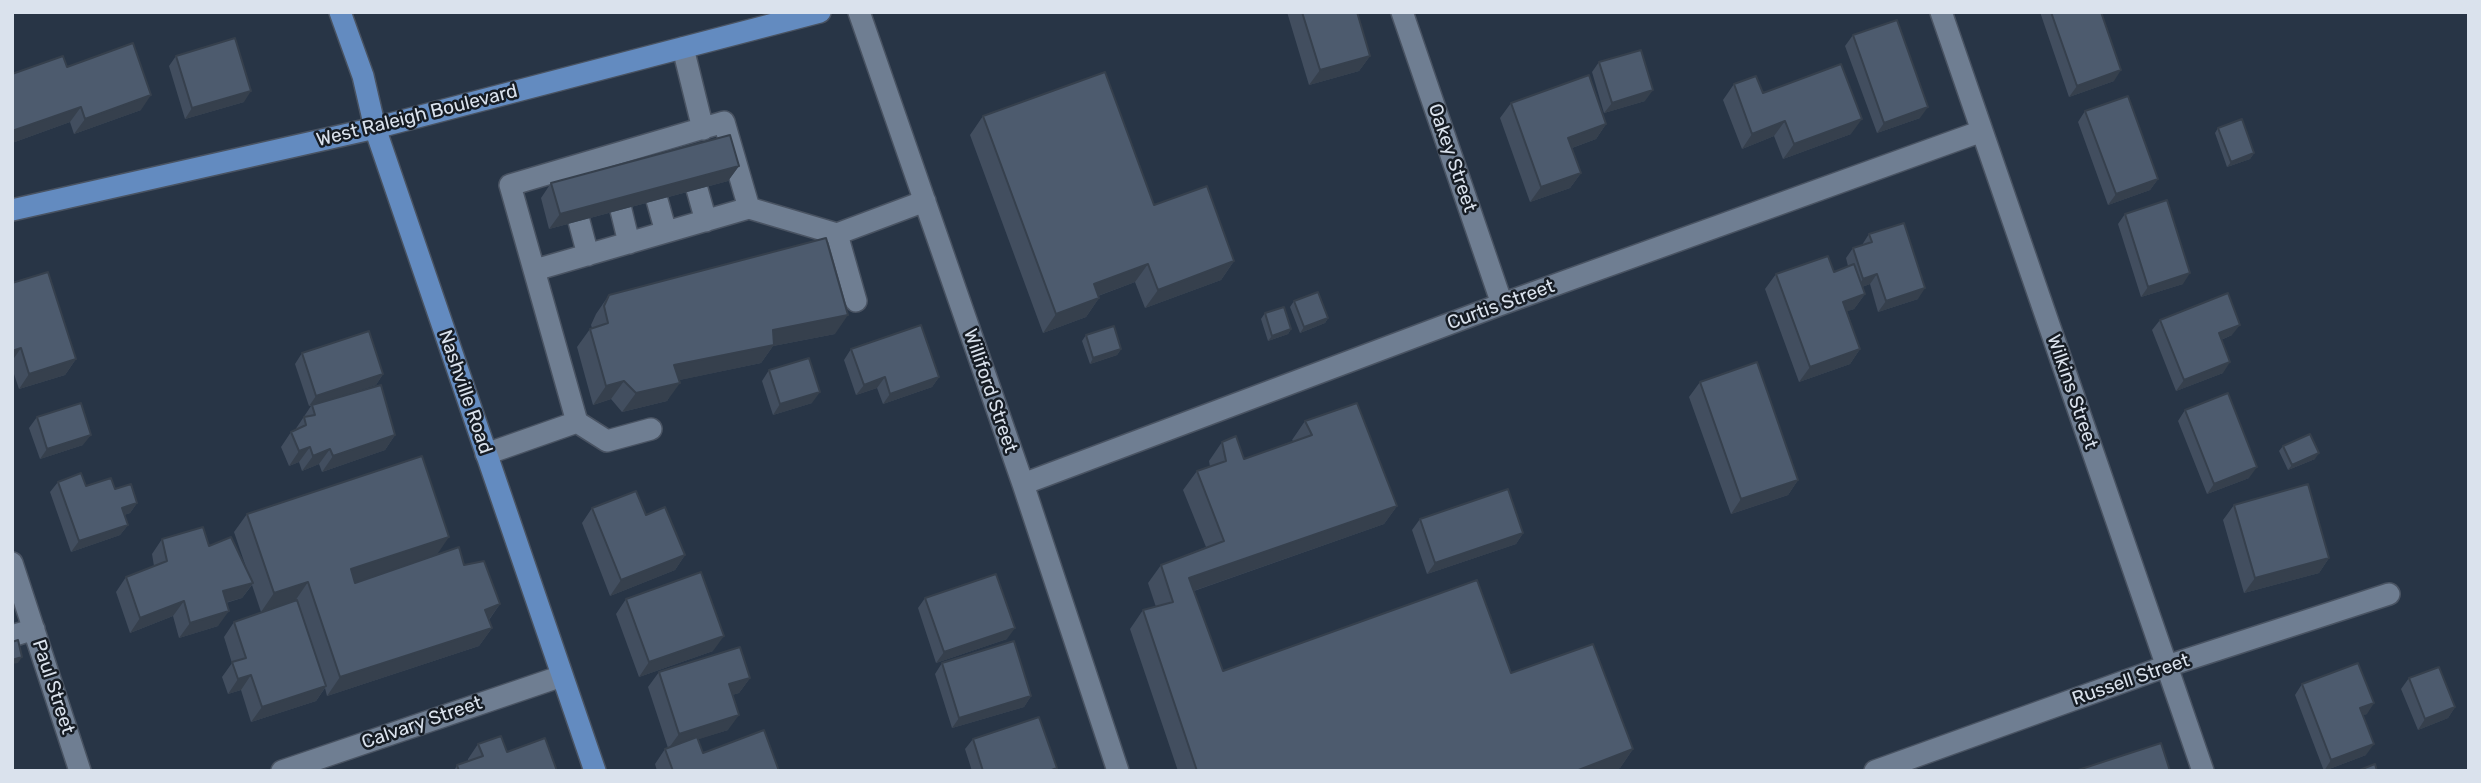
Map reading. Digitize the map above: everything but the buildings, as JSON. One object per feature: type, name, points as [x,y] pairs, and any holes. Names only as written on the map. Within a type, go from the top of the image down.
[{"type":"main road","name":"Nashville Road","points":[[340,12],[363,76],[374,128],[595,771]]},
{"type":"main road","name":"West Raleigh Boulevard","points":[[12,210],[374,128],[683,48],[772,18],[820,12]]},
{"type":"street","name":"Williford Street","points":[[859,12],[1023,484],[1118,771]]},
{"type":"street","name":"Oakey Street","points":[[1402,12],[1502,304]]},
{"type":"street","name":"Wilkins Street","points":[[1941,12],[2203,771]]},
{"type":"street","points":[[683,48],[703,129]]},
{"type":"street","points":[[651,429],[607,441],[577,422],[510,185],[569,179],[607,157],[724,122],[749,208]]},
{"type":"street","name":"Curtis Street","points":[[1023,484],[1502,304],[1982,131]]},
{"type":"street","points":[[681,136],[688,159]]},
{"type":"street","points":[[643,147],[649,169]]},
{"type":"street","points":[[607,157],[612,179]]},
{"type":"street","points":[[697,189],[706,220]]},
{"type":"street","points":[[657,200],[666,232]]},
{"type":"street","points":[[534,270],[749,208],[837,234],[925,201]]},
{"type":"street","points":[[621,210],[629,243]]},
{"type":"street","points":[[579,221],[587,255]]},
{"type":"street","points":[[837,234],[856,301]]},
{"type":"street","points":[[486,454],[577,422]]},
{"type":"street","name":"Paul Street","points":[[12,563],[80,771]]},
{"type":"street","name":"Russell Street","points":[[1875,771],[2167,666],[2389,594]]},
{"type":"street","points":[[12,636],[34,629]]},
{"type":"street","name":"Calvary Street","points":[[282,771],[562,676]]}]
